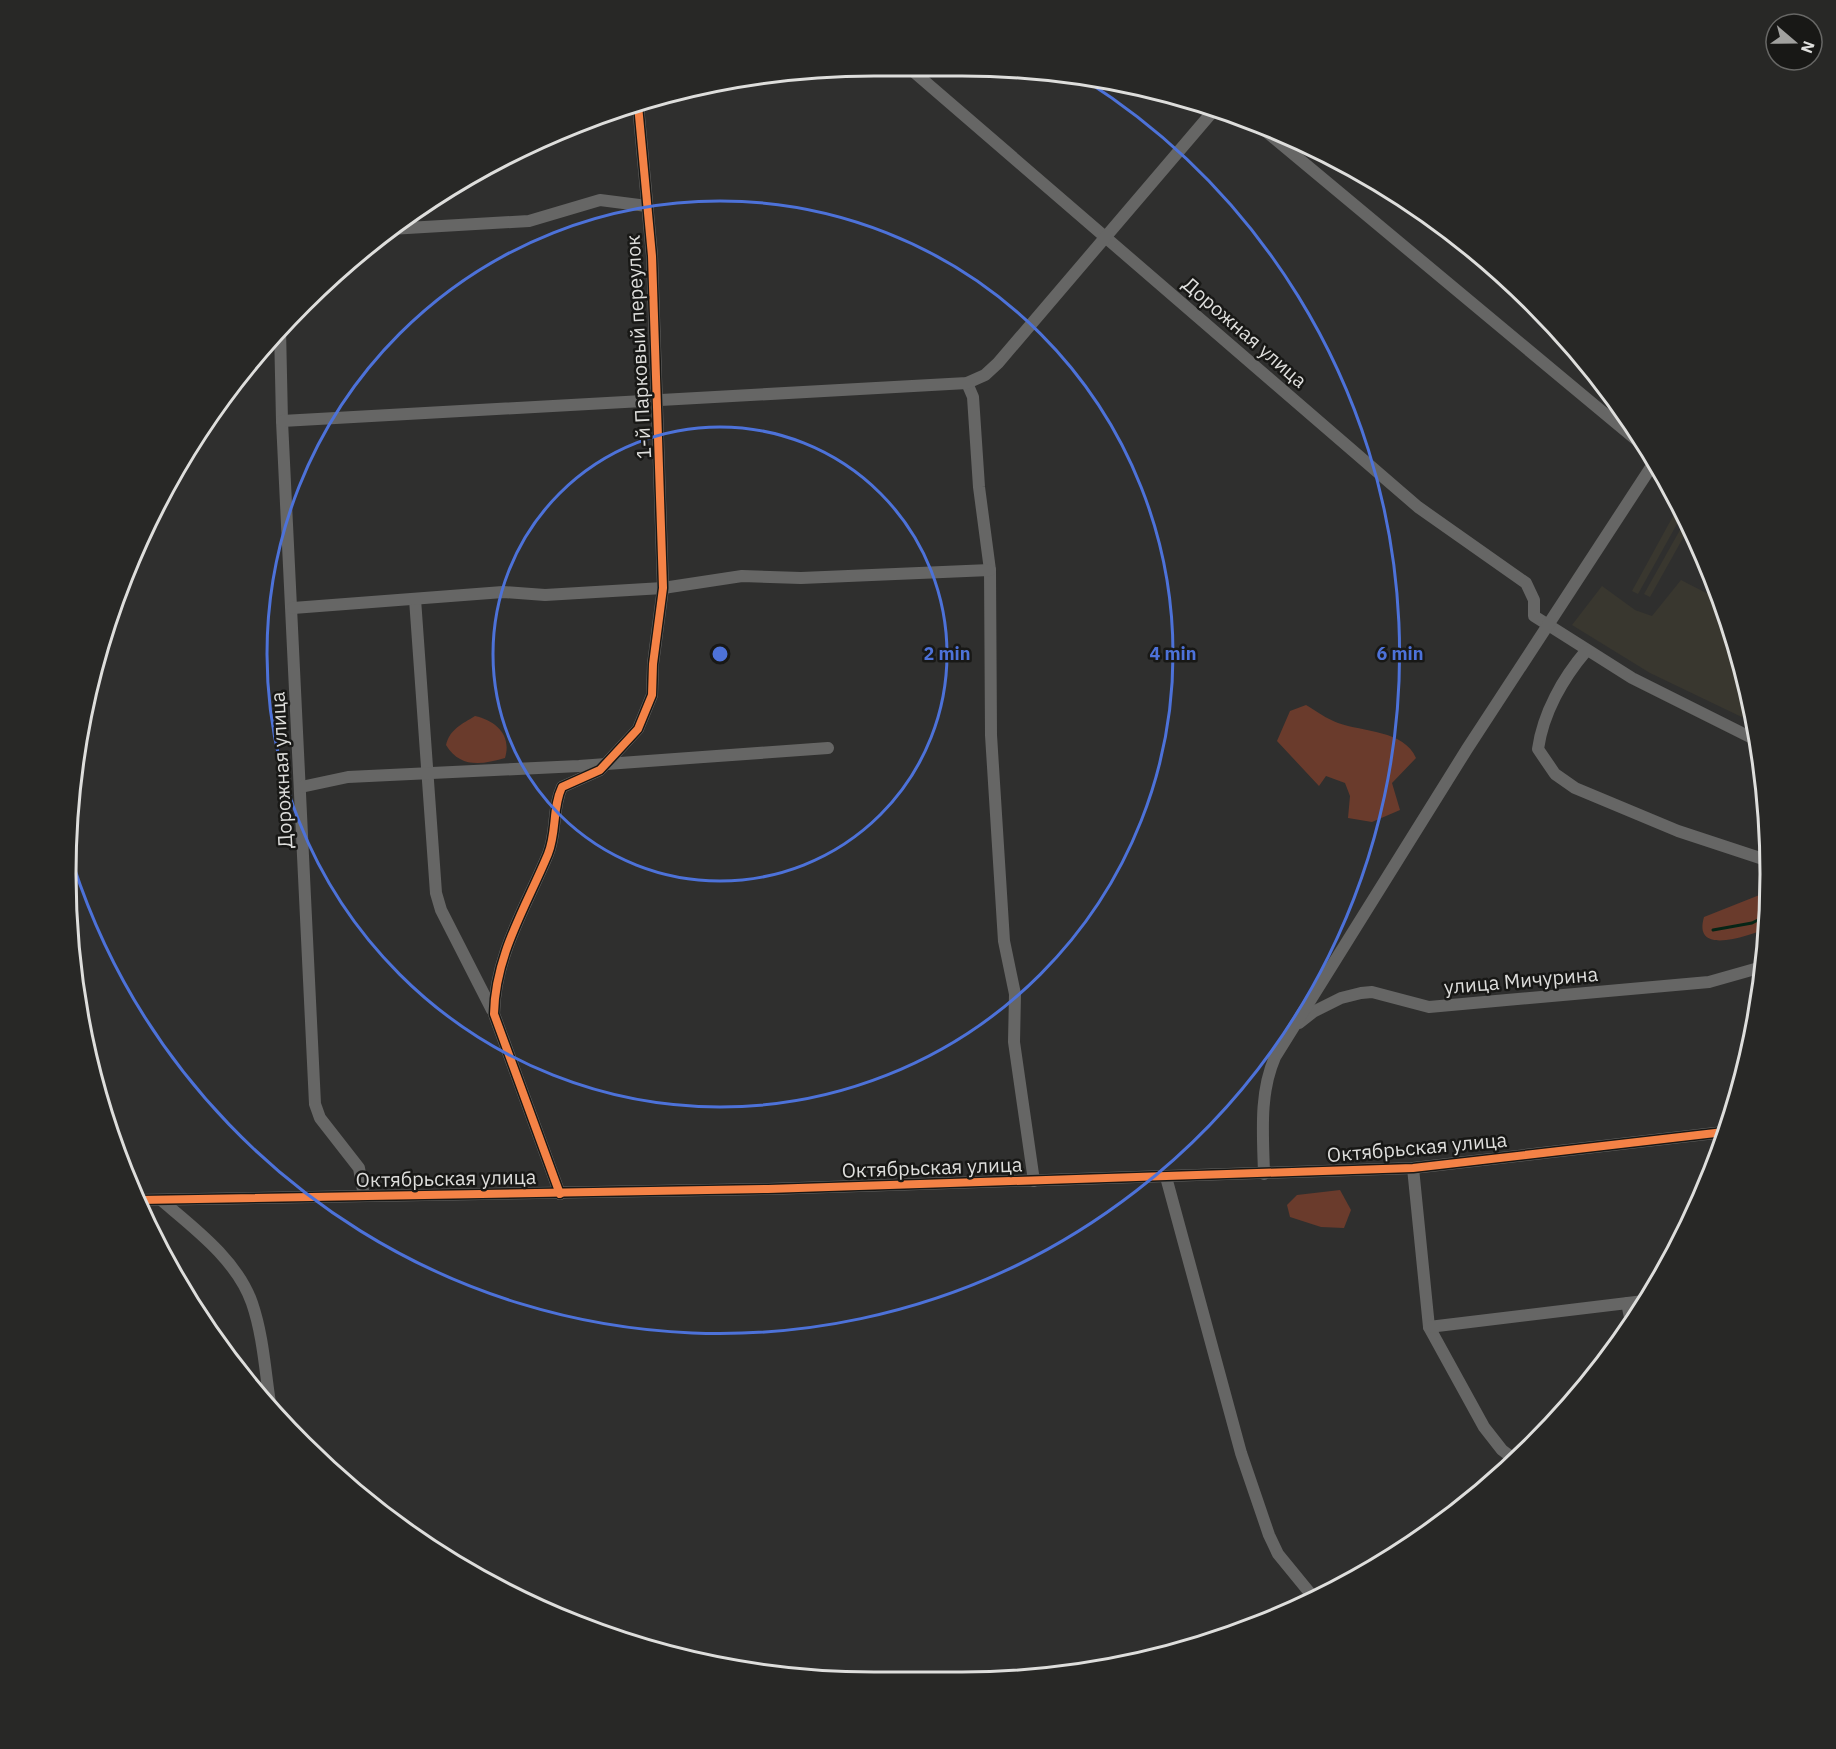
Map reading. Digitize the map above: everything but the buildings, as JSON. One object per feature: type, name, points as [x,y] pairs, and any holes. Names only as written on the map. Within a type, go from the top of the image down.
[{"type":"street","name":"Дорожная улица","points":[[919,76],[1418,507],[1526,583],[1534,600],[1534,616],[1548,626]]},
{"type":"street","name":"1-й Парковый переулок","points":[[606,763],[638,729],[652,695],[653,664],[663,588],[652,256],[639,113]]},
{"type":"street","points":[[282,421],[967,383],[986,375],[998,363],[1209,116]]},
{"type":"street","points":[[1280,143],[1624,430]]},
{"type":"street","points":[[407,228],[529,221],[600,200],[647,206]]},
{"type":"street","name":"Дорожная улица","points":[[280,342],[282,421],[293,608],[315,1104],[320,1118],[359,1168],[364,1196]]},
{"type":"street","points":[[967,383],[973,398],[979,487],[990,570],[992,735],[1004,940],[1015,994],[1014,1042],[1034,1181]]},
{"type":"street","points":[[1264,1174],[1263,1104],[1266,1084],[1275,1057],[1467,748],[1649,470]]},
{"type":"street","points":[[293,608],[503,592],[544,595],[663,588],[742,576],[801,578],[990,570]]},
{"type":"street","points":[[415,599],[436,893],[441,910],[494,1014],[518,1086],[560,1194]]},
{"type":"street","points":[[1548,626],[1632,678],[1747,735]]},
{"type":"street","points":[[1586,651],[1569,671],[1541,729],[1538,749],[1555,774],[1575,788],[1668,826],[1759,858]]},
{"type":"street","points":[[301,787],[348,777],[828,748]]},
{"type":"street","points":[[494,1014],[495,988],[500,965],[526,898],[549,853],[557,798],[562,787],[574,780],[592,775],[606,763]]},
{"type":"street","name":"улица Мичурина","points":[[1293,1027],[1313,1012],[1361,993],[1372,992],[1429,1007],[1709,982],[1754,969]]},
{"type":"street","name":"Октябрьская улица","points":[[146,1200],[560,1194],[1413,1168],[1716,1133]]},
{"type":"street","points":[[1413,1168],[1429,1327],[1484,1427],[1510,1453]]},
{"type":"street","points":[[1166,1177],[1241,1453],[1269,1535],[1278,1554],[1309,1592]]},
{"type":"street","points":[[161,1200],[212,1244],[251,1300],[259,1328],[269,1393]]},
{"type":"street","points":[[1429,1327],[1636,1302]]},
{"type":"street","points":[[1627,1303],[1629,1312]]},
{"type":"shaded area","points":[[1673,515],[1678,523],[1638,594],[1632,591]]},
{"type":"shaded area","points":[[1680,529],[1684,537],[1650,597],[1644,594]]},
{"type":"shaded area","points":[[1681,580],[1708,594],[1732,668],[1744,718],[1650,673],[1572,625],[1602,586],[1635,610],[1652,616]]},
{"type":"shaded area","points":[[1306,705],[1334,721],[1393,737],[1410,749],[1416,758],[1392,783],[1400,810],[1372,822],[1348,818],[1350,796],[1345,783],[1326,776],[1319,786],[1277,741],[1290,711]]},
{"type":"shaded area","points":[[475,716],[490,721],[500,730],[506,742],[505,758],[472,763],[458,758],[446,745],[448,739],[461,724]]},
{"type":"shaded area","points":[[1759,895],[1758,932],[1738,938],[1715,940],[1707,937],[1703,929],[1704,917]]},
{"type":"shaded area","points":[[1340,1190],[1351,1210],[1344,1228],[1321,1227],[1290,1217],[1287,1205],[1297,1195]]},
{"type":"waterway","points":[[1713,930],[1758,920]]},
{"type":"cycle path","points":[[560,1194],[494,1014],[496,992],[506,951],[551,846],[557,803],[562,787],[600,770],[638,729],[652,695],[653,664],[663,588],[652,256],[639,113]]},
{"type":"cycle path","points":[[146,1200],[768,1189],[1413,1168],[1716,1133]]}]
